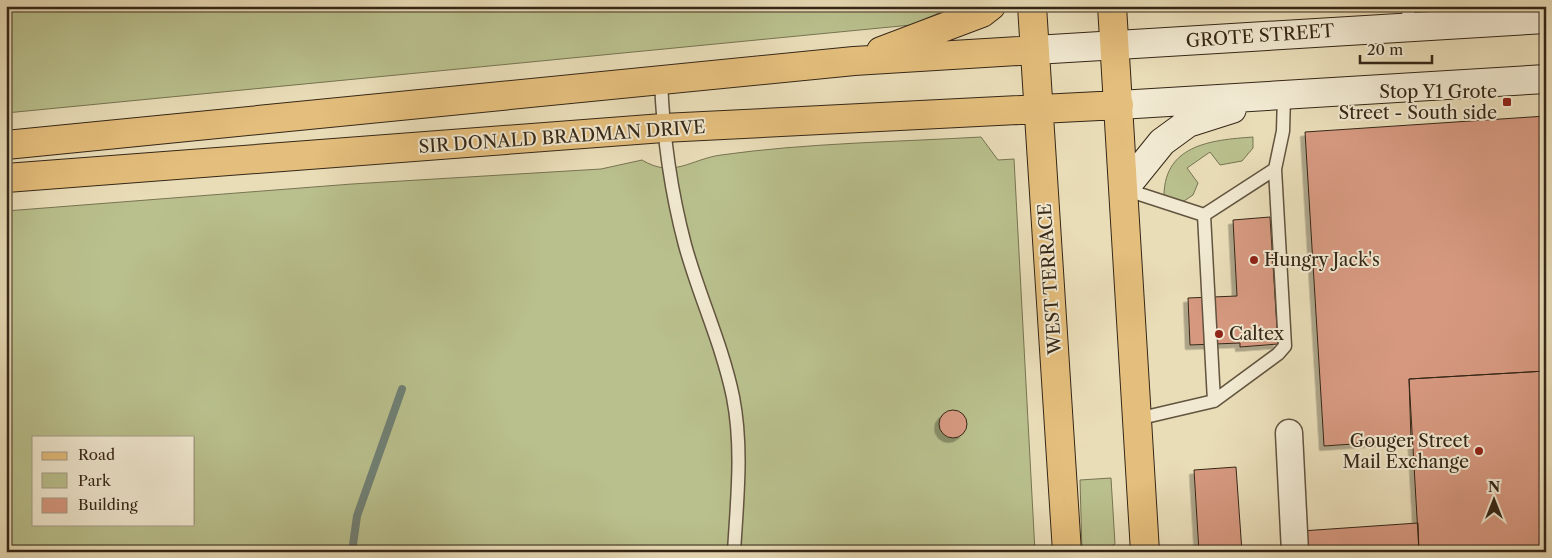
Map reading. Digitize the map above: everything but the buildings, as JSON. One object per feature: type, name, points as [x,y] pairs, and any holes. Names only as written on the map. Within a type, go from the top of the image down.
[{"type":"main road","points":[[854,61],[982,13],[992,6]]},
{"type":"main road","name":"WEST TERRACE","points":[[1032,6],[1067,552]]},
{"type":"main road","points":[[1112,6],[1144,552]]},
{"type":"main road","name":"GROTE STREET","points":[[1035,50],[1115,45],[1408,17],[1546,19]]},
{"type":"main road","points":[[6,145],[854,61],[1035,50]]},
{"type":"main road","points":[[1119,105],[1277,97],[1546,79]]},
{"type":"main road","points":[[1124,189],[1162,142],[1188,123],[1277,97]]},
{"type":"main road","name":"SIR DONALD BRADMAN DRIVE","points":[[6,178],[663,128],[1119,105]]},
{"type":"street","points":[[1289,433],[1295,552]]},
{"type":"lane","points":[[661,80],[663,128],[685,245],[713,328],[733,396],[738,434],[739,467],[734,552]]},
{"type":"lane","points":[[1137,419],[1214,400],[1278,354],[1285,346],[1275,169],[1283,131],[1277,97]]},
{"type":"lane","points":[[1204,215],[1275,169]]},
{"type":"lane","points":[[1124,189],[1204,215]]},
{"type":"lane","points":[[1204,215],[1214,400]]},
{"type":"green space","points":[[6,6],[955,6],[911,25],[6,113]]},
{"type":"green space","points":[[981,137],[998,160],[1014,159],[1035,552],[6,552],[6,211],[352,184],[601,169],[642,160],[663,168],[673,168],[721,155],[818,145]]},
{"type":"green space","points":[[1253,137],[1253,148],[1242,161],[1220,165],[1210,152],[1187,168],[1198,183],[1193,195],[1184,201],[1164,200],[1165,182],[1171,167],[1180,157],[1192,149],[1205,144],[1221,140]]},
{"type":"green space","points":[[1111,478],[1115,544],[1101,552],[1082,552],[1080,480]]},
{"type":"waterway","points":[[352,552],[357,516],[402,389]]},
{"type":"place","name":"Stop Y1 Grote Street - South side","points":[[1507,102]]},
{"type":"place","name":"Hungry Jack's","points":[[1254,260]]},
{"type":"place","name":"Caltex","points":[[1219,334]]},
{"type":"place","name":"Gouger Street Mail Exchange","points":[[1479,451]]}]
